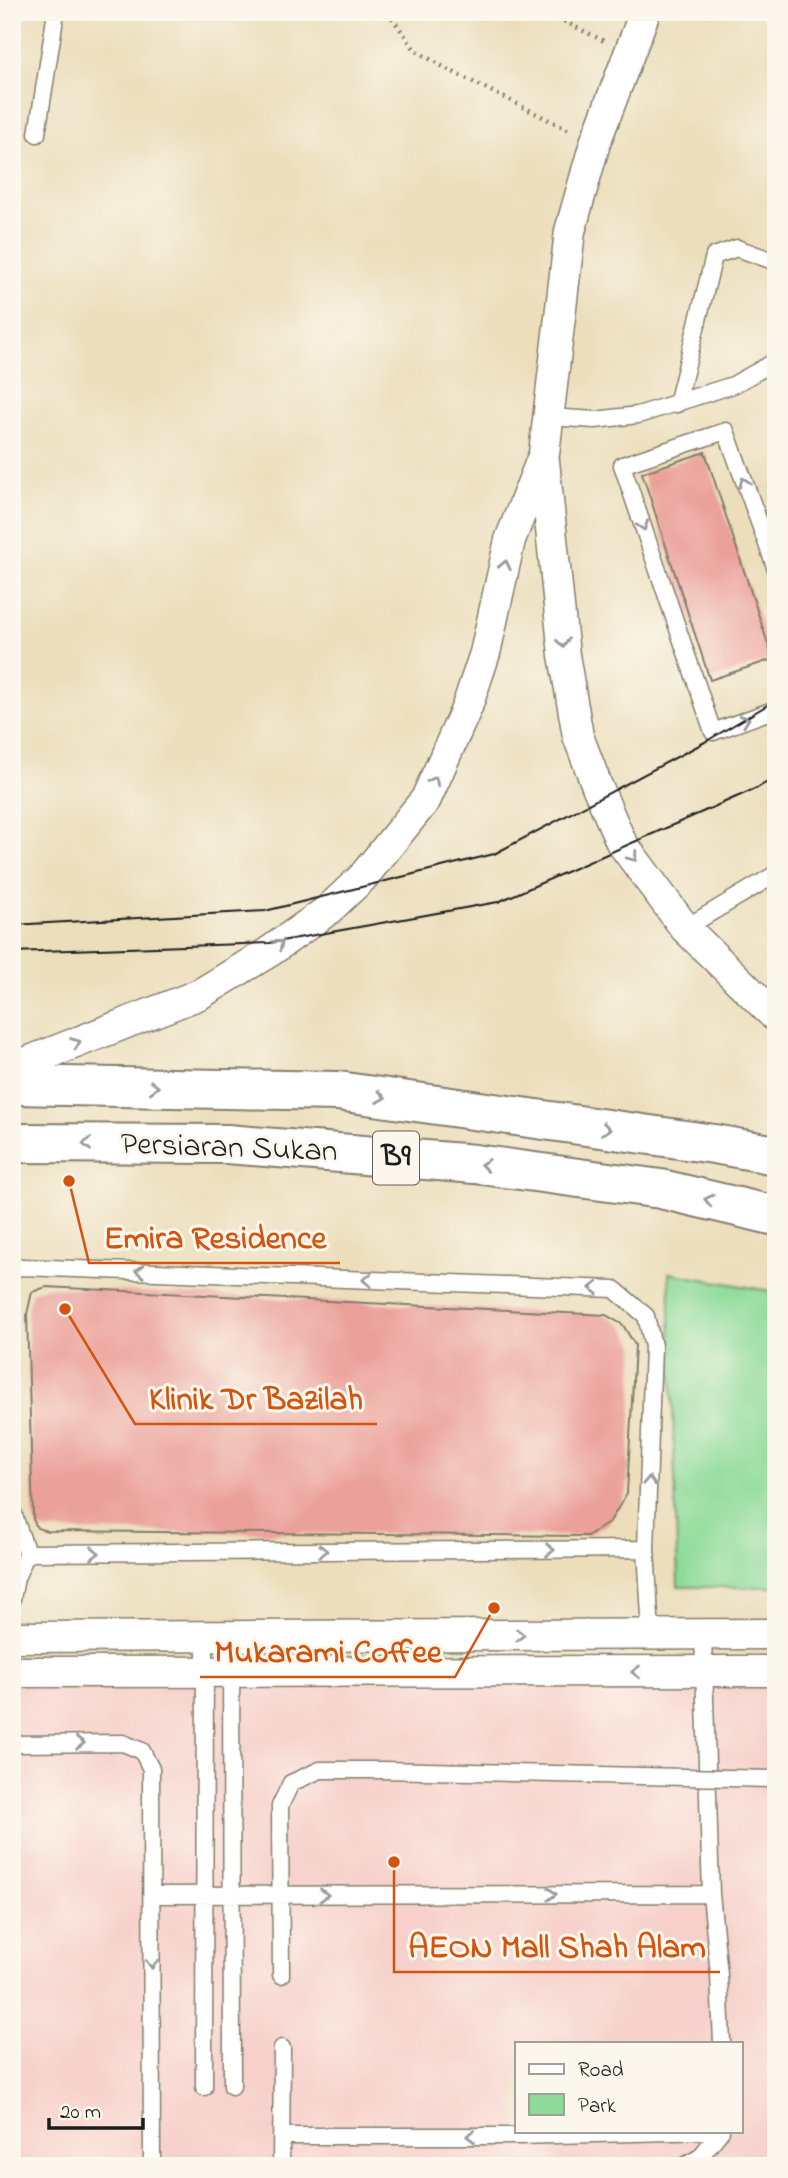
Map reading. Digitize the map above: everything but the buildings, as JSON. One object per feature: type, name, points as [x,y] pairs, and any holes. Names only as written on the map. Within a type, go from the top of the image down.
[{"type":"main road","name":"Persiaran Sukan","points":[[12,1085],[338,1091],[776,1155]]},
{"type":"main road","name":"Persiaran Sukan","points":[[12,1143],[227,1144],[475,1164],[661,1189],[776,1216]]},
{"type":"street","points":[[645,12],[631,54],[594,143],[570,230],[544,454],[564,655],[578,736],[621,842],[685,928],[776,1017]]},
{"type":"street","points":[[12,1068],[201,994],[269,952],[328,910],[362,878],[426,799],[446,757],[467,707],[485,653],[510,540],[544,454]]},
{"type":"street","points":[[12,1637],[776,1634]]},
{"type":"street","points":[[12,1672],[776,1671]]},
{"type":"lane","points":[[37,134],[56,12]]},
{"type":"lane","points":[[677,404],[714,256],[737,248],[776,262]]},
{"type":"lane","points":[[549,417],[606,419],[638,415],[733,385],[776,361]]},
{"type":"lane","points":[[776,569],[726,431],[622,465],[713,732],[776,709]]},
{"type":"lane","points":[[685,928],[776,874]]},
{"type":"lane","points":[[12,1270],[21,1267],[614,1289],[646,1316],[653,1346],[646,1549],[651,1634]]},
{"type":"lane","points":[[12,1510],[27,1553],[16,1578],[12,1599]]},
{"type":"lane","points":[[27,1553],[646,1549]]},
{"type":"lane","points":[[703,1634],[711,1894],[722,2042]]},
{"type":"lane","points":[[204,2087],[204,1896],[218,1637]]},
{"type":"lane","points":[[218,1637],[232,1896],[232,2086]]},
{"type":"lane","points":[[12,1744],[123,1743],[142,1751],[151,1769],[152,2166]]},
{"type":"lane","points":[[281,1975],[280,1806],[291,1783],[320,1770],[776,1779]]},
{"type":"lane","points":[[152,1895],[711,1894]]},
{"type":"lane","points":[[281,2166],[282,2048]]},
{"type":"lane","points":[[281,2136],[518,2136],[672,2132]]},
{"type":"lane","points":[[685,2166],[700,2157],[721,2132]]},
{"type":"path","points":[[388,12],[415,50],[445,68],[594,143]]},
{"type":"path","points":[[545,12],[631,54]]},
{"type":"shaded area","points":[[776,1679],[776,2166],[12,2166],[12,1681]]},
{"type":"green space","points":[[669,1273],[776,1292],[776,1587],[678,1587]]},
{"type":"tram line","points":[[12,925],[265,911],[494,854],[705,742],[776,700]]},
{"type":"tram line","points":[[12,952],[270,943],[498,902],[759,787],[776,777]]},
{"type":"place","name":"Emira Residence","points":[[69,1181]]},
{"type":"place","name":"Klinik Dr Bazilah","points":[[65,1309]]},
{"type":"place","name":"Mukarami Coffee","points":[[494,1608]]},
{"type":"place","name":"AEON Mall Shah Alam","points":[[394,1862]]}]
